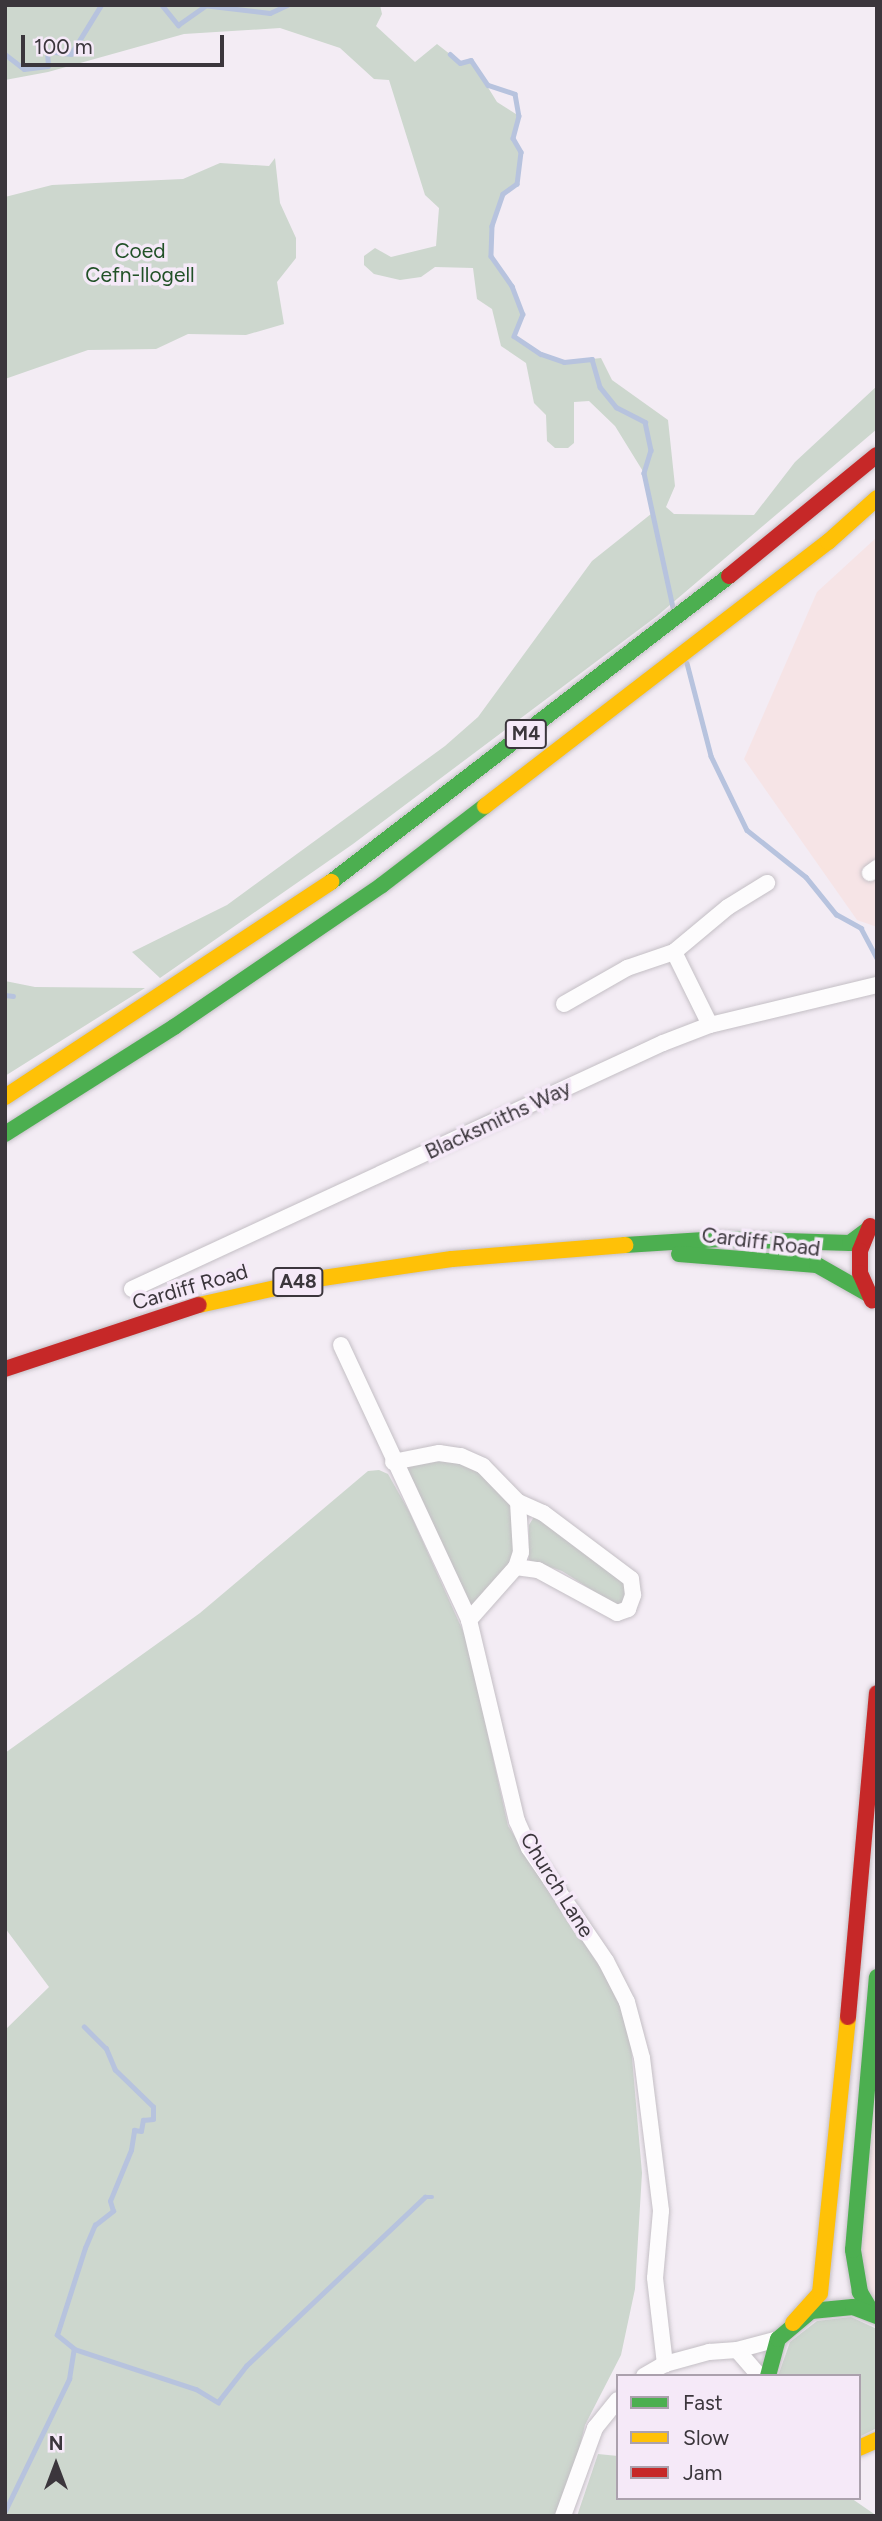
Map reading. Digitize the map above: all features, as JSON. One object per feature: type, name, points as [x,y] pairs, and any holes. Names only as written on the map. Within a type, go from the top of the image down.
[{"type":"main road","name":"M4","points":[[5,1097],[158,1000],[366,858],[811,512],[877,455]]},
{"type":"main road","name":"M4","points":[[5,1134],[180,1023],[382,885],[828,542],[877,498]]},
{"type":"main road","name":"Cardiff Road","points":[[5,1369],[271,1286],[452,1259],[601,1246],[720,1239],[850,1244],[872,1223]]},
{"type":"main road","points":[[872,1223],[860,1251],[860,1273],[872,1300]]},
{"type":"main road","name":"Cardiff Road","points":[[601,1246],[817,1265],[872,1300]]},
{"type":"main road","points":[[769,2374],[778,2339],[820,2293],[827,2245],[877,1693]]},
{"type":"main road","points":[[875,2315],[860,2292],[853,2250],[877,1977]]},
{"type":"main road","points":[[793,2323],[832,2306],[875,2315]]},
{"type":"main road","points":[[861,2447],[877,2440]]},
{"type":"street","points":[[564,1004],[627,968],[674,952],[727,906],[767,883]]},
{"type":"street","points":[[674,952],[710,1025]]},
{"type":"street","name":"Blacksmiths Way","points":[[132,1289],[710,1025],[872,986]]},
{"type":"street","name":"Church Lane","points":[[341,1345],[393,1462],[469,1620],[517,1821],[529,1848],[606,1961],[627,2002],[642,2058],[661,2211],[654,2278],[665,2364]]},
{"type":"street","points":[[393,1462],[439,1453],[461,1456],[483,1466],[519,1502],[543,1513],[631,1579],[633,1595],[628,1609],[617,1613],[538,1570],[516,1567]]},
{"type":"street","points":[[469,1620],[516,1567],[521,1552],[519,1502]]},
{"type":"street","points":[[648,2374],[665,2364],[709,2351],[737,2350],[778,2339]]},
{"type":"street","points":[[737,2350],[758,2374]]},
{"type":"street","points":[[562,2516],[594,2428],[616,2402]]},
{"type":"shaded area","points":[[877,537],[877,927],[857,920],[744,759],[817,592]]},
{"type":"shaded area","points":[[877,1977],[877,2316],[860,2292]]},
{"type":"green space","points":[[5,5],[380,5],[382,14],[376,26],[415,62],[437,44],[460,62],[471,60],[497,102],[519,116],[513,138],[521,152],[517,184],[503,194],[492,226],[491,256],[512,286],[523,314],[514,336],[541,354],[564,362],[601,358],[612,380],[668,420],[675,486],[666,507],[674,514],[754,515],[795,462],[877,386],[877,429],[657,616],[353,844],[160,978],[132,952],[227,905],[445,746],[478,717],[592,561],[651,514],[644,473],[615,426],[589,401],[574,402],[574,443],[568,448],[555,448],[547,441],[546,415],[534,403],[526,363],[501,346],[492,309],[477,299],[473,268],[435,267],[421,277],[400,280],[374,274],[364,265],[364,256],[375,248],[391,257],[436,246],[439,208],[425,195],[389,80],[374,79],[340,48],[280,28],[184,34],[48,72],[5,80]]},
{"type":"green space","name":"Coed Cefn-llogell","points":[[275,158],[280,203],[296,238],[296,258],[277,282],[284,324],[246,335],[188,334],[156,349],[88,350],[5,379],[5,197],[52,185],[183,179],[220,163],[269,166]]},
{"type":"green space","points":[[5,981],[35,987],[145,988],[5,1076]]},
{"type":"green space","points":[[424,1460],[469,1463],[511,1496],[518,1542],[510,1569],[473,1609],[406,1469],[407,1464]]},
{"type":"green space","points":[[379,1470],[388,1474],[410,1513],[467,1640],[508,1826],[618,1995],[631,2046],[642,2173],[635,2289],[621,2355],[585,2425],[563,2516],[5,2516],[5,2030],[49,1987],[5,1928],[5,1753],[200,1613],[368,1471]]},
{"type":"green space","points":[[535,1515],[627,1580],[624,1603],[617,1606],[562,1571],[529,1560],[529,1525]]},
{"type":"green space","points":[[851,2317],[877,2329],[877,2428],[861,2436],[861,2374],[779,2374],[790,2342],[817,2321]]},
{"type":"green space","points":[[598,2454],[616,2456],[616,2500],[854,2500],[877,2516],[577,2516]]},
{"type":"waterway","points":[[5,54],[24,69],[48,66],[47,51],[71,54],[101,5]]},
{"type":"waterway","points":[[162,5],[178,25],[204,7]]},
{"type":"waterway","points":[[203,5],[270,13],[287,5]]},
{"type":"waterway","points":[[450,54],[460,63],[471,60],[488,85],[515,94],[519,116],[513,138],[521,152],[517,184],[503,194],[492,226],[491,256],[512,286],[523,314],[514,336],[541,354],[564,362],[592,359],[600,387],[616,407],[645,422],[651,450],[644,473],[673,607]]},
{"type":"waterway","points":[[687,663],[711,756],[747,830],[806,877],[836,914],[861,928],[877,958]]},
{"type":"waterway","points":[[5,995],[13,996]]},
{"type":"waterway","points":[[5,2511],[69,2379],[74,2349],[57,2335],[85,2248],[95,2225],[113,2211],[110,2201],[131,2150],[134,2130],[141,2131],[143,2120],[153,2119],[153,2107],[115,2070],[106,2049],[84,2027]]},
{"type":"waterway","points":[[74,2349],[196,2389],[218,2402],[246,2366],[425,2197],[432,2197]]},
{"type":"traffic: fast","points":[[331,882],[729,576]]},
{"type":"traffic: fast","points":[[5,1134],[174,1027],[382,885],[485,806]]},
{"type":"traffic: fast","points":[[625,1245],[720,1239],[850,1243],[867,1230]]},
{"type":"traffic: fast","points":[[679,1254],[817,1265],[868,1294]]},
{"type":"traffic: fast","points":[[873,2314],[860,2292],[853,2250],[877,1977]]},
{"type":"traffic: fast","points":[[769,2374],[778,2339],[811,2311],[853,2307],[877,2316]]},
{"type":"traffic: slow","points":[[485,806],[828,542],[877,498]]},
{"type":"traffic: slow","points":[[5,1097],[331,882]]},
{"type":"traffic: slow","points":[[199,1305],[316,1279],[452,1259],[625,1245]]},
{"type":"traffic: slow","points":[[793,2323],[820,2293],[848,2017]]},
{"type":"traffic: slow","points":[[861,2447],[877,2440]]},
{"type":"traffic: jam","points":[[729,576],[877,455]]},
{"type":"traffic: jam","points":[[870,1226],[860,1251],[860,1273],[872,1300]]},
{"type":"traffic: jam","points":[[5,1369],[199,1305]]},
{"type":"traffic: jam","points":[[848,2017],[877,1693]]}]
